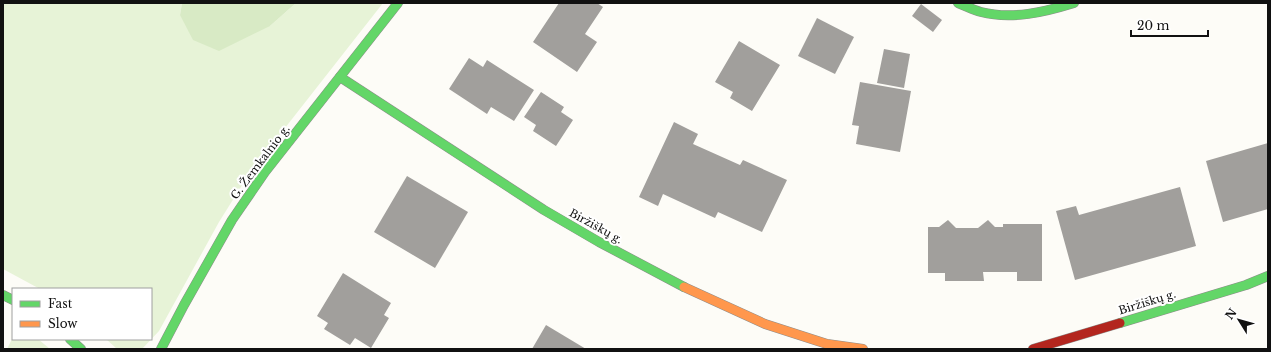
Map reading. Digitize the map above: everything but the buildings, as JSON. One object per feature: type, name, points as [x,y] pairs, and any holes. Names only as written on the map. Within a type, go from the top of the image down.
[{"type":"street","name":"G. Žemkalnio g.","points":[[161,349],[232,220],[265,172],[398,3]]},
{"type":"street","points":[[958,3],[983,12],[1013,16],[1057,8],[1074,3]]},
{"type":"street","name":"Biržiškų g.","points":[[340,77],[544,210],[599,242],[684,287],[766,324],[826,344],[863,349]]},
{"type":"street","name":"Biržiškų g.","points":[[1033,349],[1246,285],[1268,276]]},
{"type":"street","points":[[3,295],[12,300]]},
{"type":"street","points":[[71,340],[81,349]]},
{"type":"green space","points":[[3,3],[182,3],[180,15],[270,26],[296,3],[383,3],[249,174],[219,222],[159,331],[152,338],[152,288],[38,288],[3,269]]},
{"type":"green space","points":[[182,3],[296,3],[270,26],[219,51],[193,40],[180,15]]},
{"type":"green space","points":[[12,339],[39,340],[50,349],[7,349]]},
{"type":"green space","points":[[107,340],[150,340],[142,349],[117,349]]},
{"type":"traffic: fast","points":[[161,349],[232,220],[265,172],[398,3]]},
{"type":"traffic: fast","points":[[958,3],[981,12],[1005,15],[1040,12],[1074,3]]},
{"type":"traffic: fast","points":[[340,77],[544,210],[599,242],[684,287]]},
{"type":"traffic: fast","points":[[1120,323],[1246,285],[1268,276]]},
{"type":"traffic: fast","points":[[3,295],[12,300]]},
{"type":"traffic: fast","points":[[71,340],[81,349]]},
{"type":"traffic: slow","points":[[684,287],[765,324],[827,344],[863,349]]},
{"type":"traffic: jam","points":[[1033,349],[1120,323]]}]
